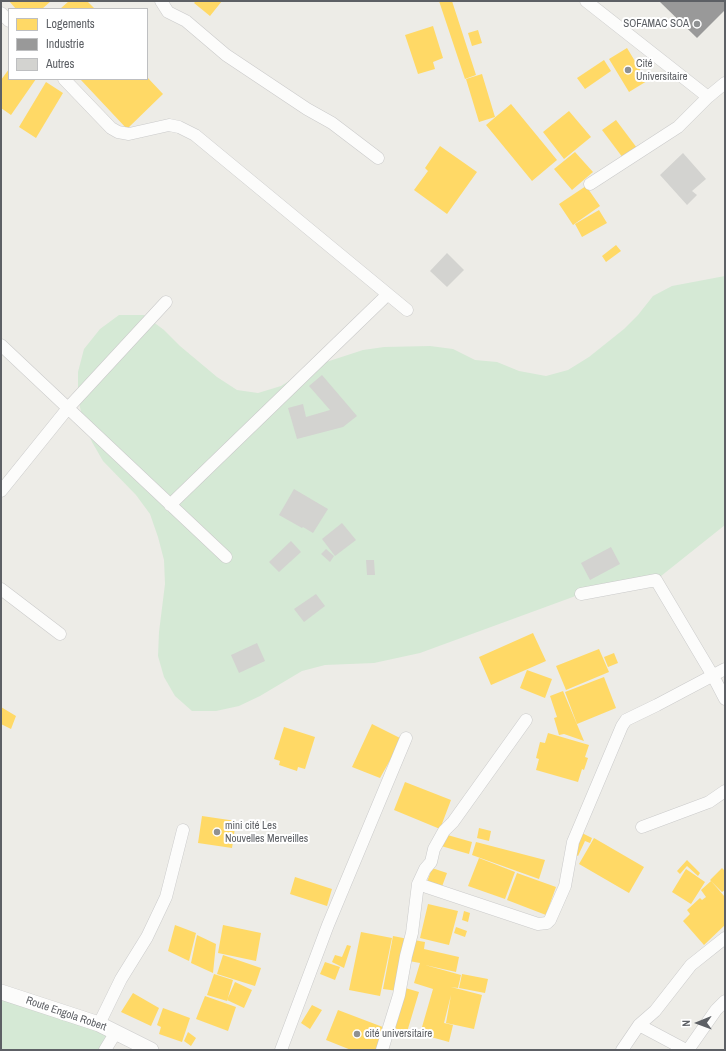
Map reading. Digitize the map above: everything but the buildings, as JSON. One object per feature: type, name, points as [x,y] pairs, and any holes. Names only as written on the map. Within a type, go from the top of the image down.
[{"type":"street","points":[[161,1],[168,12],[186,21],[226,55],[307,109],[332,123],[378,158]]},
{"type":"street","points":[[586,1],[708,97]]},
{"type":"street","points":[[1,13],[8,21]]},
{"type":"street","points":[[65,80],[111,128],[118,132],[129,134],[169,125],[179,127],[195,135],[407,310]]},
{"type":"street","points":[[590,184],[678,127],[708,97],[725,83]]},
{"type":"street","points":[[170,505],[387,294]]},
{"type":"street","points":[[1,491],[68,408],[166,302]]},
{"type":"street","points":[[1,345],[226,557]]},
{"type":"street","points":[[581,594],[656,580],[725,699]]},
{"type":"street","points":[[1,589],[60,634]]},
{"type":"street","points":[[418,884],[538,924],[547,923],[550,920],[565,886],[574,842],[622,726],[626,720],[725,669]]},
{"type":"street","points":[[382,1050],[399,995],[412,933],[418,884],[425,869],[431,862],[434,849],[444,831],[458,815],[526,720]]},
{"type":"street","points":[[281,1050],[328,925],[406,738]]},
{"type":"street","points":[[642,827],[709,802],[725,791]]},
{"type":"street","points":[[99,1024],[121,979],[147,937],[166,897],[183,830]]},
{"type":"street","points":[[622,1050],[639,1025],[655,1011],[691,965],[725,938]]},
{"type":"street","name":"Route Engola Robert","points":[[1,992],[99,1024],[151,1050]]},
{"type":"street","points":[[639,1025],[687,1050],[716,1010],[725,1001]]},
{"type":"street","points":[[105,1050],[116,1032]]},
{"type":"green space","points":[[725,276],[725,525],[656,580],[581,594],[420,653],[374,663],[325,665],[302,671],[260,696],[239,706],[216,711],[192,711],[175,696],[164,677],[158,656],[159,632],[165,584],[164,560],[158,537],[150,514],[136,495],[103,461],[92,442],[83,421],[78,398],[78,372],[84,349],[100,329],[119,315],[144,315],[164,330],[180,346],[217,377],[237,390],[258,393],[281,386],[317,365],[363,350],[384,347],[430,346],[453,349],[475,360],[497,362],[519,371],[546,376],[568,370],[589,357],[624,329],[638,315],[653,296],[672,286]]},
{"type":"green space","points":[[1,992],[113,1034],[103,1050],[1,1050]]},
{"type":"place","name":"SOFAMAC SOA","points":[[697,24]]},
{"type":"place","name":"Cité Universitaire","points":[[628,70]]},
{"type":"place","name":"mini cité Les Nouvelles Merveilles","points":[[217,832]]},
{"type":"place","name":"cité universitaire","points":[[357,1034]]}]
